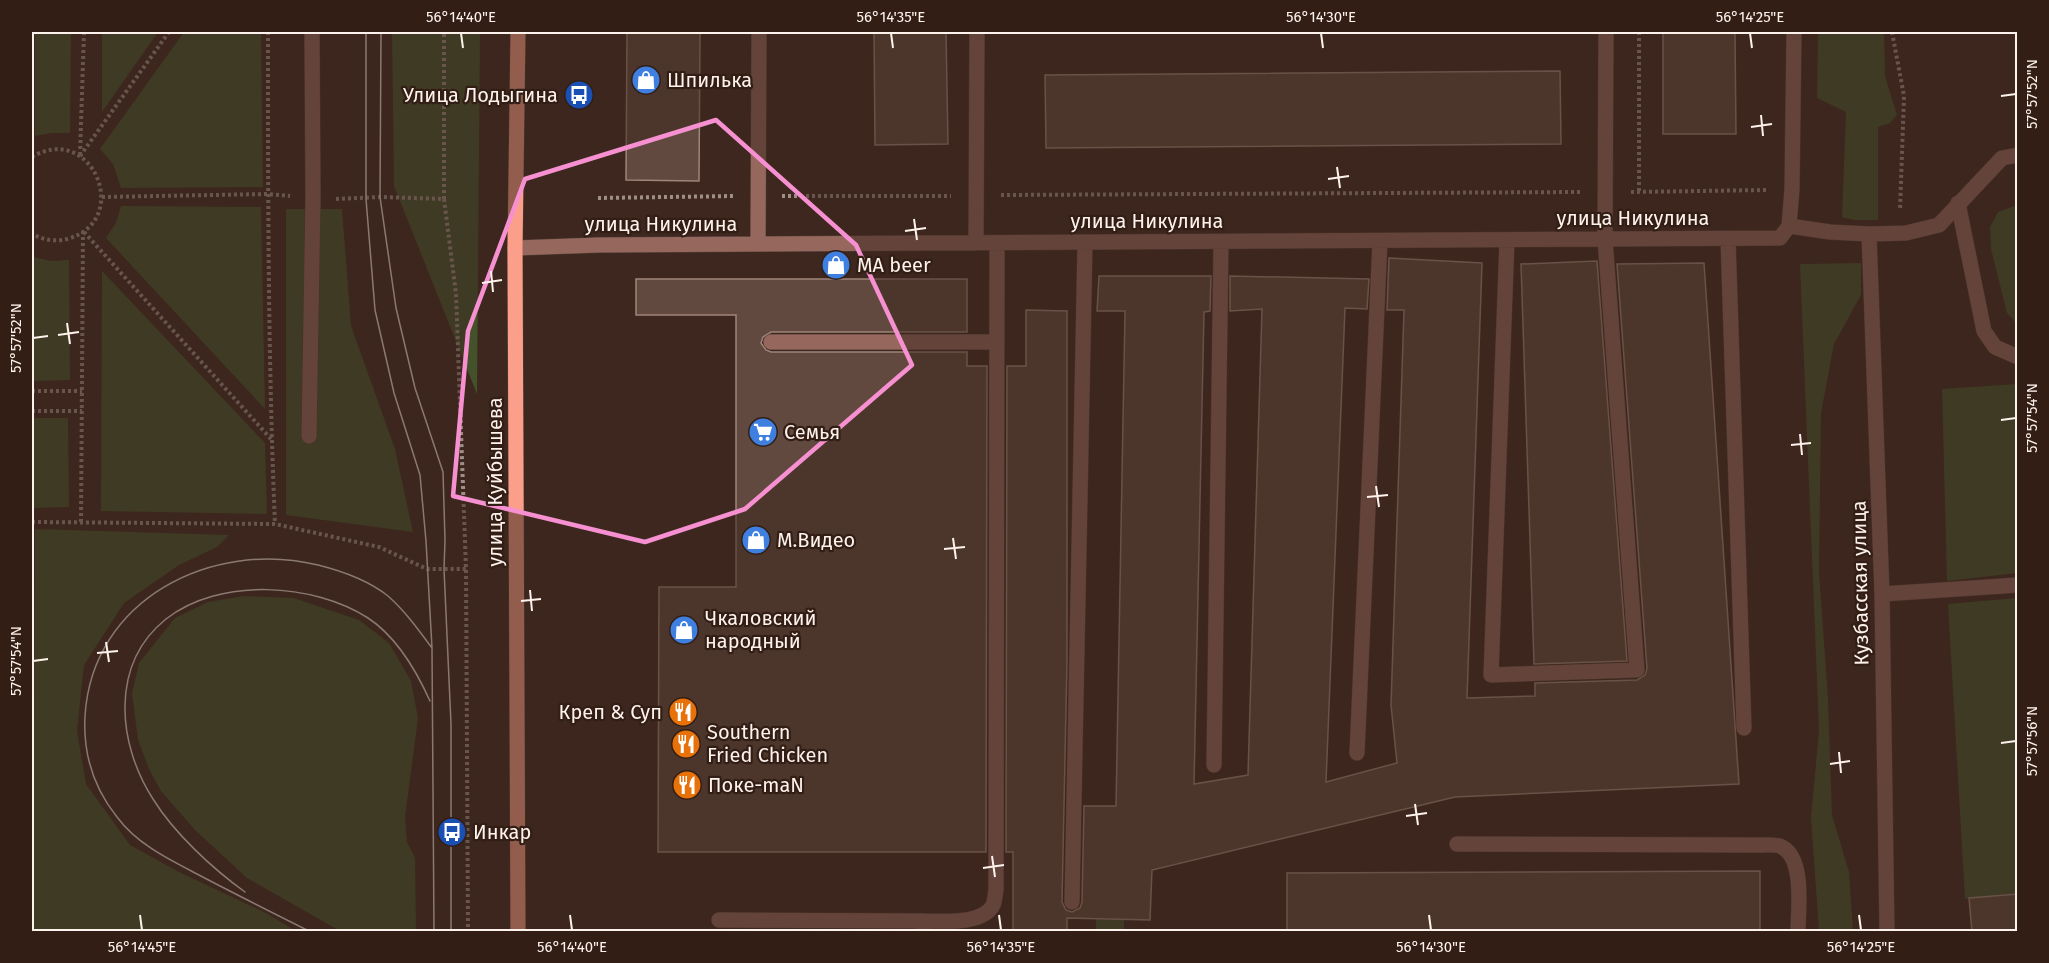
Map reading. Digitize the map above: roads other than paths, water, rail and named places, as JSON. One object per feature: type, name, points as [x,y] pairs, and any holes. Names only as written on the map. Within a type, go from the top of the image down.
[{"type":"main road","name":"улица Куйбышева","points":[[518,32],[514,248],[518,932]]},
{"type":"street","points":[[309,436],[313,199],[312,32]]},
{"type":"street","points":[[758,244],[759,32]]},
{"type":"street","points":[[976,243],[977,32]]},
{"type":"street","points":[[1507,240],[1491,675],[1637,670],[1605,239],[1606,32]]},
{"type":"street","points":[[1784,232],[1792,189],[1794,32]]},
{"type":"street","name":"улица Никулина","points":[[514,248],[599,245],[1728,239],[1784,232],[1906,233],[1940,225],[2002,158],[2018,155]]},
{"type":"street","points":[[1958,203],[1984,331],[1995,347],[2018,357]]},
{"type":"street","name":"Кузбасская улица","points":[[1869,234],[1882,594],[1887,932]]},
{"type":"street","points":[[1728,239],[1744,728]]},
{"type":"street","points":[[1357,753],[1380,241]]},
{"type":"street","points":[[1214,765],[1221,242]]},
{"type":"street","points":[[719,920],[924,926],[961,921],[982,915],[993,906],[996,890],[997,243]]},
{"type":"street","points":[[1072,902],[1085,243]]},
{"type":"street","points":[[771,342],[997,342]]},
{"type":"street","points":[[1882,594],[2018,585]]},
{"type":"street","points":[[1457,844],[1782,846],[1794,858],[1798,878],[1798,932]]},
{"type":"tram line","points":[[366,32],[366,199],[375,310],[394,393],[420,475],[426,541],[432,648],[434,932]]},
{"type":"tram line","points":[[381,32],[380,197],[396,308],[415,388],[443,472],[444,569],[451,724],[451,932]]},
{"type":"tram line","points":[[311,932],[164,856],[143,843],[125,827],[102,794],[88,756],[85,716],[93,675],[109,639],[134,610],[164,587],[200,571],[238,561],[278,559],[318,565],[372,585],[388,596],[406,614],[432,648]]},
{"type":"tram line","points":[[245,892],[220,873],[172,825],[153,799],[132,754],[125,705],[128,681],[135,658],[148,637],[166,619],[188,605],[212,596],[239,591],[267,590],[321,597],[346,606],[368,618],[388,635],[412,666],[430,701]]},
{"type":"place","name":"Шпилька","points":[[646,80]]},
{"type":"place","name":"Улица Лодыгина","points":[[579,95]]},
{"type":"place","name":"MA beer","points":[[836,265]]},
{"type":"place","name":"Семья","points":[[763,432]]},
{"type":"place","name":"М.Видео","points":[[756,540]]},
{"type":"place","name":"Чкаловский народный","points":[[684,630]]},
{"type":"place","name":"Креп & Суп","points":[[683,712]]},
{"type":"place","name":"Southern Fried Chicken","points":[[686,744]]},
{"type":"place","name":"Поке-maN","points":[[687,785]]},
{"type":"place","name":"Инкар","points":[[452,832]]}]
